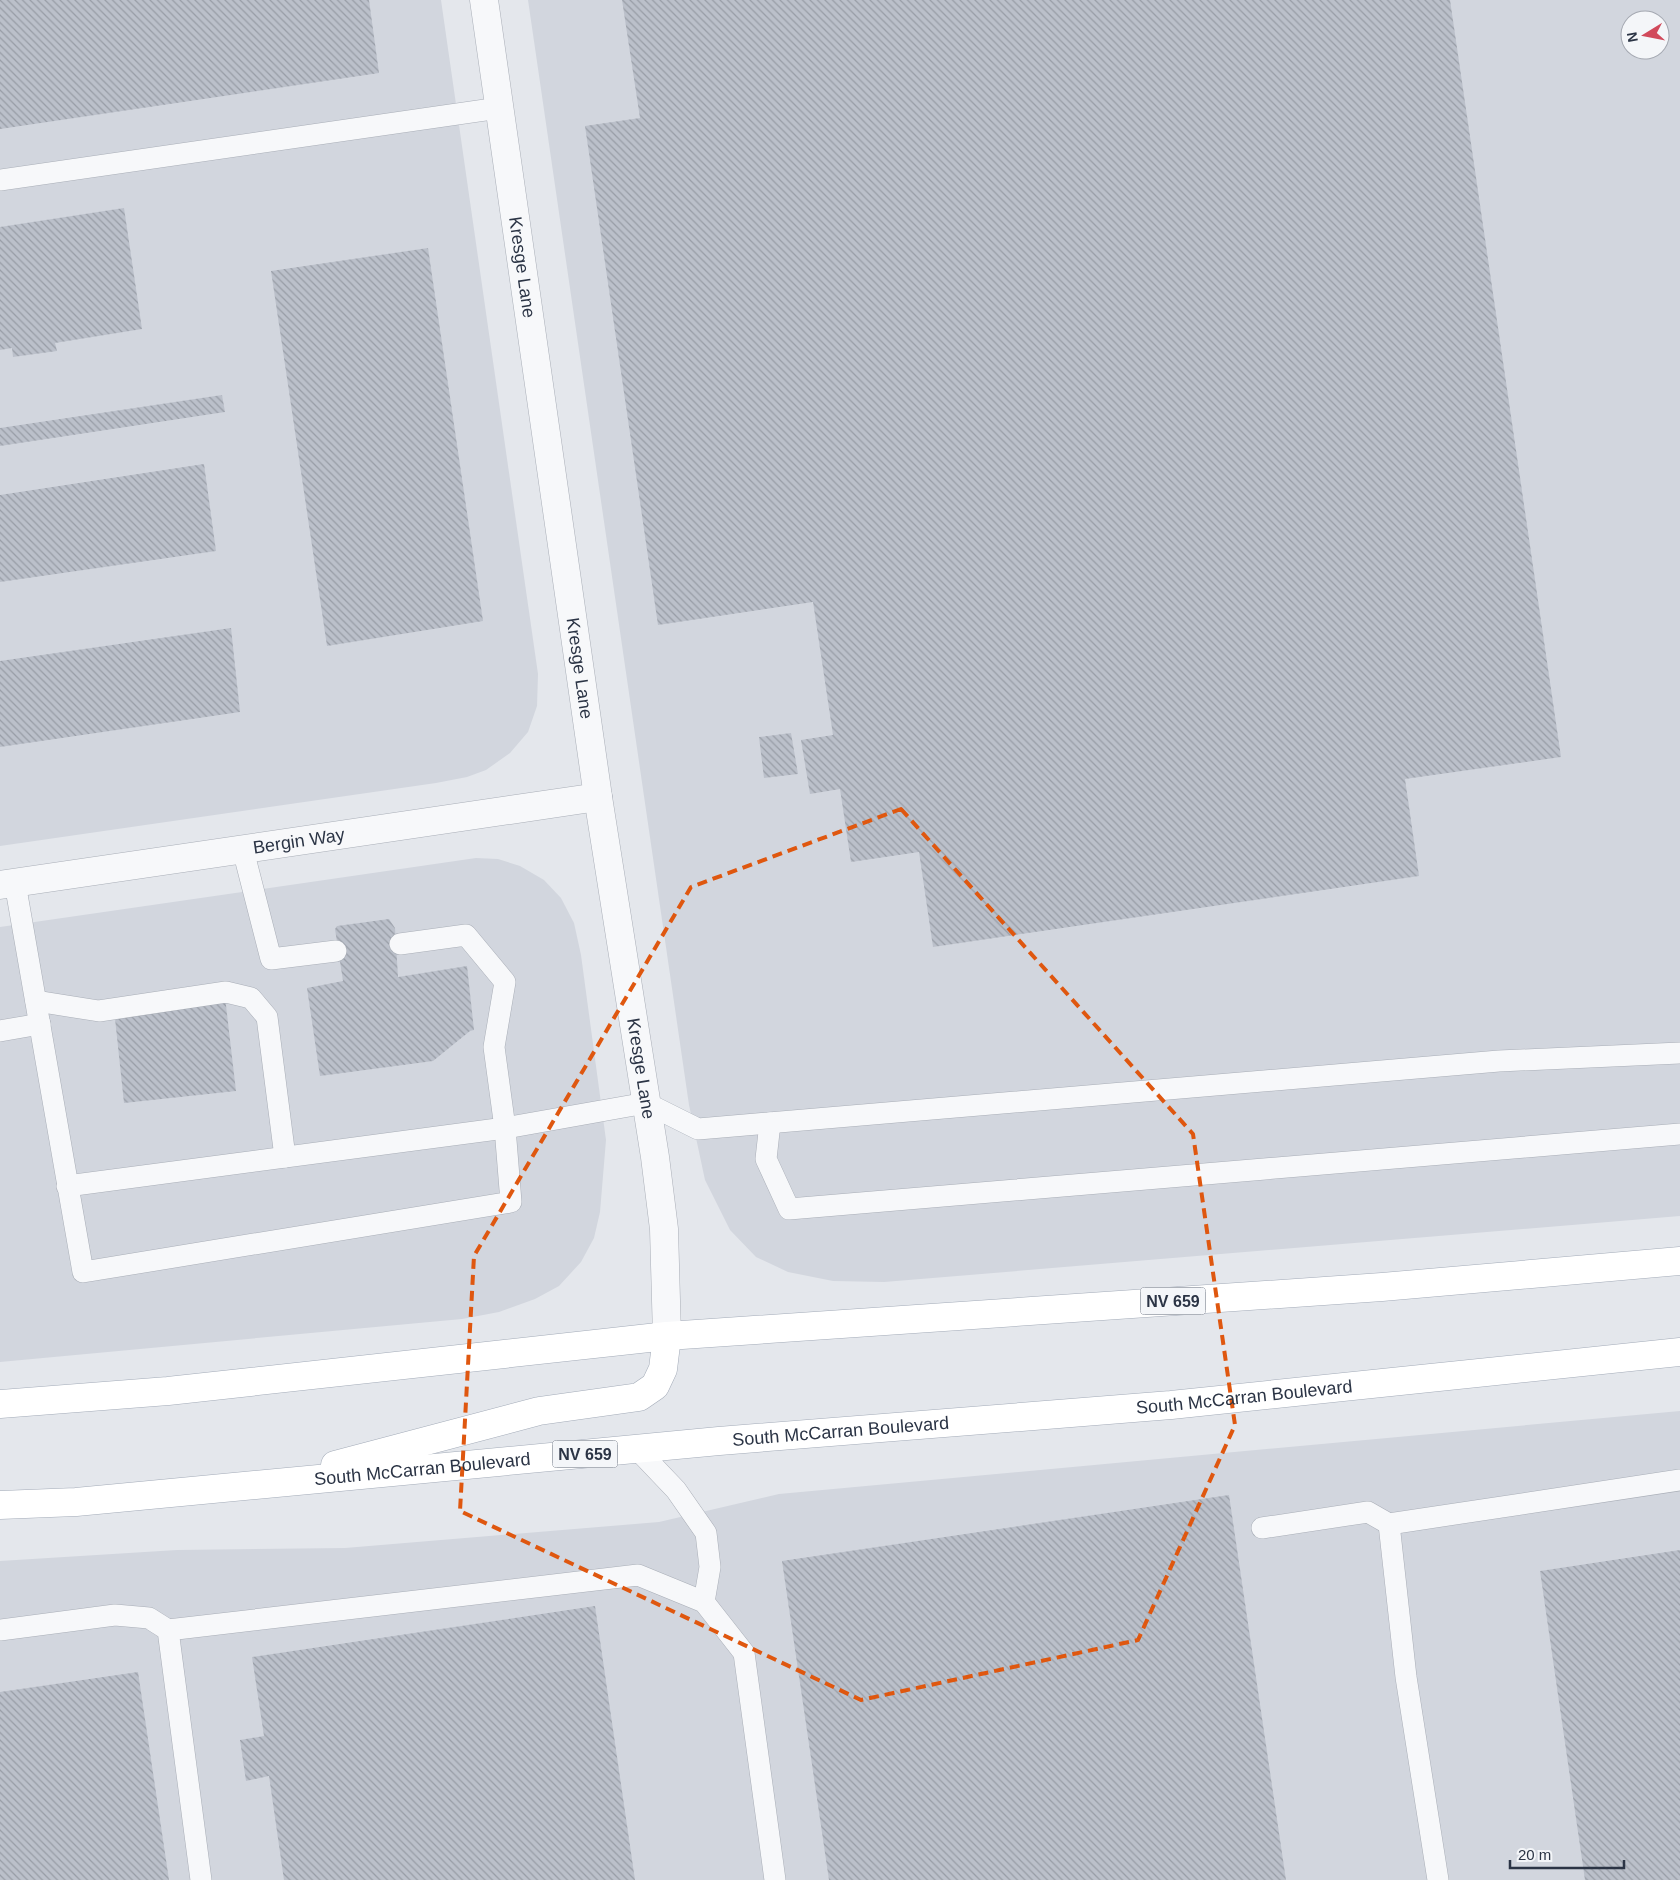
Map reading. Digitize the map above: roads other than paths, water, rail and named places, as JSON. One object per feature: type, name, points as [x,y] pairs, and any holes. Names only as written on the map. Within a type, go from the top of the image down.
[{"type":"main road","name":"NV 659","points":[[0,1404],[168,1391],[666,1336],[1372,1287],[1680,1261]]},
{"type":"main road","points":[[254,1486],[539,1411],[639,1397],[655,1386],[663,1369],[666,1336]]},
{"type":"main road","name":"South McCarran Boulevard","points":[[0,1505],[76,1502],[637,1449],[1171,1405],[1676,1354]]},
{"type":"street","name":"Kresge Lane","points":[[484,0],[598,797],[664,1229],[666,1336]]},
{"type":"street","name":"Bergin Way","points":[[7,884],[598,797]]},
{"type":"lane","points":[[0,180],[499,108]]},
{"type":"lane","points":[[243,850],[272,959],[336,951]]},
{"type":"lane","points":[[7,884],[36,1001],[83,1272],[512,1202],[506,1128],[494,1047],[505,982],[466,935],[400,944]]},
{"type":"lane","points":[[36,1001],[99,1011],[226,992],[251,998],[267,1017],[285,1157]]},
{"type":"lane","points":[[0,1031],[40,1024]]},
{"type":"lane","points":[[68,1186],[506,1128],[646,1103],[698,1129],[1499,1060],[1680,1052]]},
{"type":"lane","points":[[770,1123],[766,1159],[789,1209],[1680,1134]]},
{"type":"lane","points":[[637,1449],[676,1490],[706,1532],[710,1567],[704,1602]]},
{"type":"lane","points":[[1262,1528],[1368,1512],[1389,1524],[1680,1480]]},
{"type":"lane","points":[[1389,1524],[1406,1677],[1438,1880]]},
{"type":"lane","points":[[0,1630],[115,1615],[149,1618],[168,1630],[638,1575],[704,1602],[744,1654],[775,1880]]},
{"type":"lane","points":[[168,1630],[200,1880]]}]
